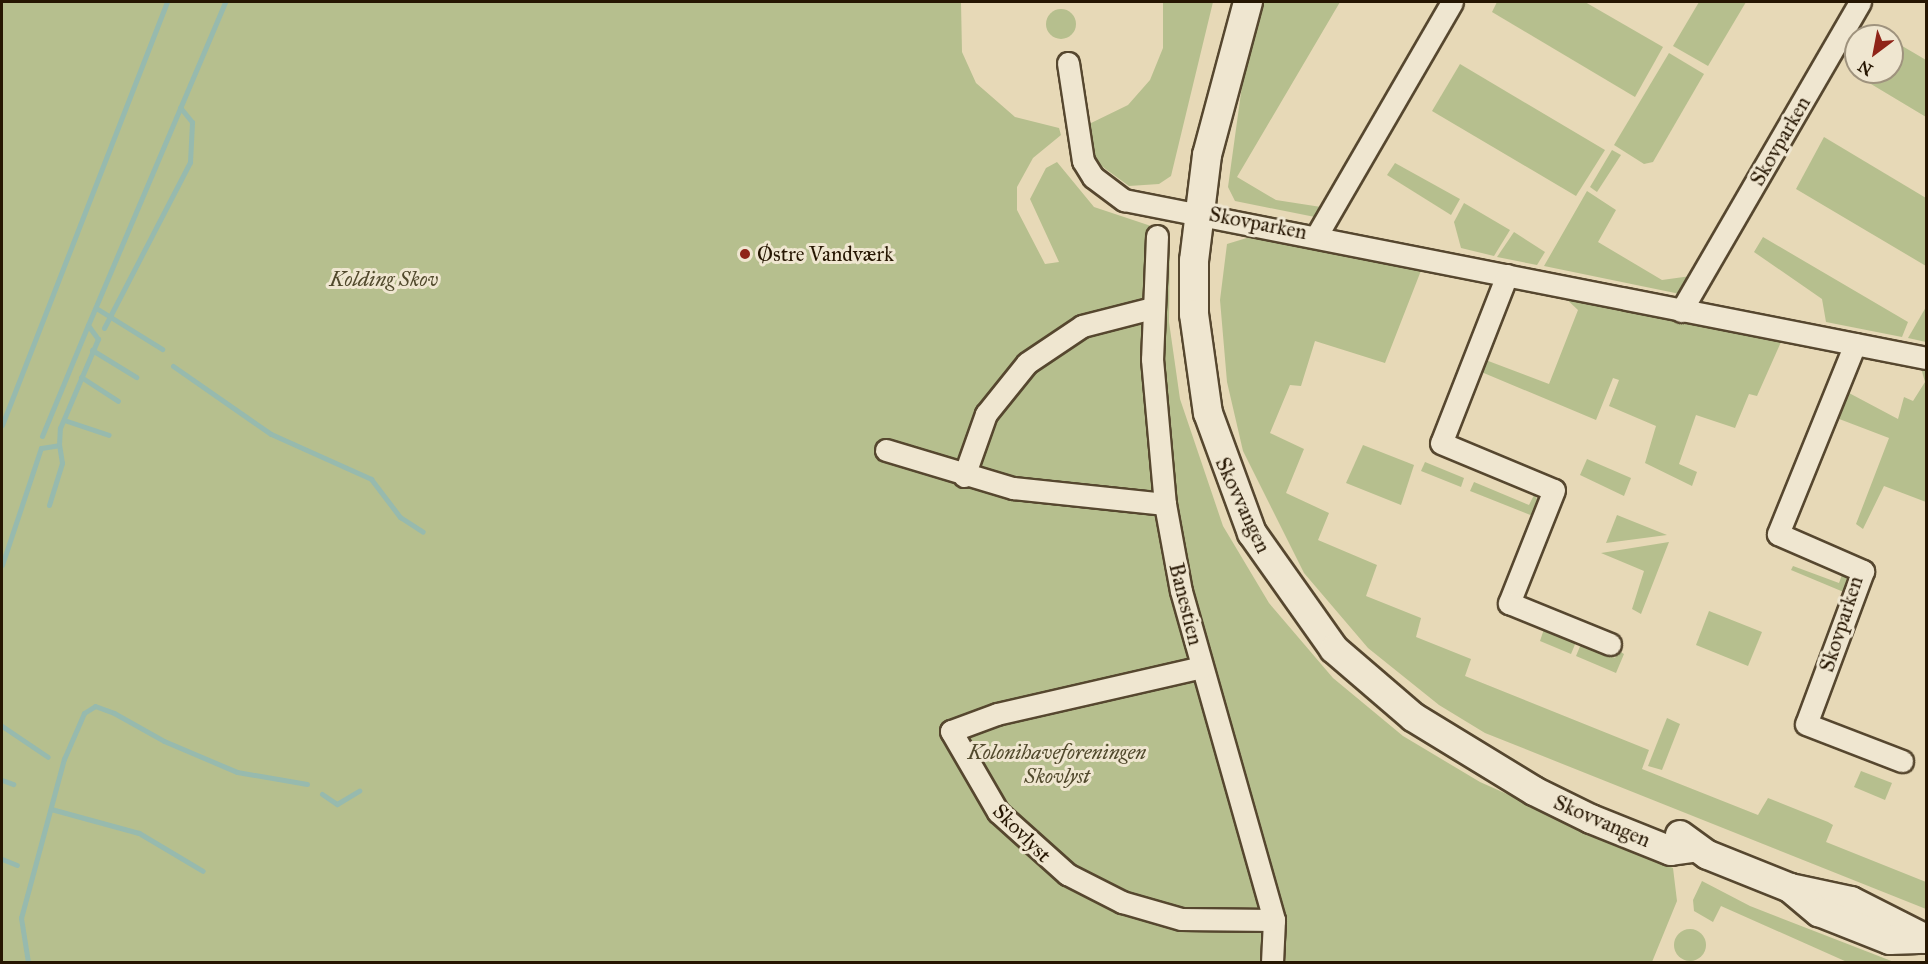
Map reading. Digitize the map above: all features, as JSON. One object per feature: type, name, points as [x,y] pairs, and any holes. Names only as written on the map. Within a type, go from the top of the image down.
[{"type":"street","name":"Skovvangen","points":[[1207,155],[1206,108],[1231,2]]},
{"type":"street","name":"Skovvangen","points":[[1248,2],[1207,155],[1198,211],[1194,261],[1198,366],[1220,456],[1252,533],[1309,620],[1371,686],[1485,760],[1678,833],[1693,848],[1790,888],[1851,901],[1926,939]]},
{"type":"street","name":"Skovparken","points":[[1317,235],[1452,2]]},
{"type":"street","name":"Skovparken","points":[[1681,311],[1860,2]]},
{"type":"street","name":"Skovparken","points":[[1068,63],[1077,143],[1093,177],[1124,200],[1198,211],[1681,311],[1926,358]]},
{"type":"street","name":"Banestien","points":[[1156,236],[1152,308],[1154,414],[1165,504],[1202,667],[1274,920],[1272,963]]},
{"type":"street","points":[[1507,275],[1441,443],[1554,490],[1509,603],[1610,645]]},
{"type":"street","points":[[964,476],[986,414],[1027,363],[1082,327],[1152,308]]},
{"type":"street","name":"Skovparken","points":[[1855,344],[1778,534],[1863,571],[1806,724],[1902,761]]},
{"type":"street","points":[[886,450],[964,476],[1063,497],[1165,504]]},
{"type":"street","name":"Skovlyst","points":[[1202,667],[997,714],[951,731],[998,812],[1066,874],[1122,902],[1181,919],[1274,920]]},
{"type":"green space","points":[[2,2],[961,2],[962,52],[976,83],[1015,117],[1059,128],[1061,135],[1033,158],[1017,187],[1017,210],[1045,264],[1059,262],[1030,199],[1046,168],[1057,162],[1094,207],[1154,227],[1149,304],[1127,322],[1161,322],[1163,240],[1170,239],[1169,322],[1180,399],[1223,526],[1269,603],[1333,678],[1403,736],[1480,782],[1673,868],[1677,901],[1652,962],[2,962]]},
{"type":"green space","points":[[1163,2],[1213,2],[1171,176],[1159,184],[1129,186],[1100,165],[1090,148],[1087,125],[1128,105],[1150,80],[1163,48]]},
{"type":"green space","points":[[1264,2],[1340,2],[1237,177],[1276,200],[1321,207],[1320,218],[1235,201],[1228,187],[1244,71]]},
{"type":"green space","points":[[1497,2],[1585,2],[1663,47],[1635,97],[1492,12]]},
{"type":"green space","points":[[1699,2],[1746,2],[1708,66],[1673,46]]},
{"type":"green space","points":[[1061,9],[1067,10],[1075,18],[1075,30],[1067,38],[1061,39],[1055,38],[1047,30],[1046,24],[1047,18],[1055,10]]},
{"type":"green space","points":[[1904,47],[1926,60],[1926,117],[1871,84],[1904,84]]},
{"type":"green space","points":[[1669,53],[1704,74],[1653,162],[1644,164],[1614,145]]},
{"type":"green space","points":[[1460,64],[1605,150],[1576,196],[1432,111]]},
{"type":"green space","points":[[1824,137],[1926,198],[1926,266],[1796,189]]},
{"type":"green space","points":[[1612,150],[1621,155],[1597,192],[1590,187]]},
{"type":"green space","points":[[1395,163],[1460,199],[1451,215],[1387,175]]},
{"type":"green space","points":[[1587,191],[1616,210],[1598,242],[1662,280],[1691,276],[1680,294],[1544,266]]},
{"type":"green space","points":[[1464,203],[1510,230],[1494,256],[1461,248],[1454,222]]},
{"type":"green space","points":[[1514,232],[1545,252],[1537,265],[1497,257]]},
{"type":"green space","points":[[1250,237],[1422,268],[1385,363],[1315,341],[1301,386],[1290,385],[1270,433],[1304,449],[1286,493],[1329,513],[1318,540],[1377,565],[1366,596],[1421,618],[1416,637],[1471,659],[1465,676],[1649,750],[1642,769],[1758,815],[1768,798],[1828,822],[1833,825],[1826,842],[1926,882],[1926,909],[1485,733],[1439,705],[1368,648],[1304,573],[1243,451],[1227,382],[1220,300],[1227,244]]},
{"type":"green space","points":[[1763,237],[1908,322],[1902,337],[1826,322],[1822,299],[1754,252]]},
{"type":"green space","points":[[1563,296],[1781,342],[1757,396],[1749,394],[1735,428],[1696,415],[1679,464],[1697,472],[1692,486],[1645,463],[1656,426],[1609,406],[1619,380],[1613,378],[1596,420],[1479,371],[1483,359],[1549,384],[1578,310]]},
{"type":"green space","points":[[1926,307],[1926,342],[1908,338]]},
{"type":"green space","points":[[1921,368],[1926,369],[1926,502],[1884,486],[1863,529],[1856,524],[1889,438],[1834,417],[1849,393],[1898,419],[1904,397],[1913,401],[1925,382]]},
{"type":"green space","points":[[1363,445],[1414,465],[1401,505],[1346,483]]},
{"type":"green space","points":[[1587,459],[1631,478],[1624,496],[1580,475]]},
{"type":"green space","points":[[1425,462],[1464,478],[1461,487],[1421,471]]},
{"type":"green space","points":[[1474,482],[1529,505],[1534,495],[1540,503],[1533,516],[1470,491]]},
{"type":"green space","points":[[1617,515],[1667,535],[1606,543]]},
{"type":"green space","points":[[1669,542],[1641,614],[1632,609],[1644,571],[1601,553]]},
{"type":"green space","points":[[1793,566],[1839,583],[1843,572],[1851,575],[1846,593],[1791,570]]},
{"type":"green space","points":[[1709,611],[1762,632],[1748,666],[1696,645]]},
{"type":"green space","points":[[1544,629],[1576,642],[1571,654],[1540,641]]},
{"type":"green space","points":[[1581,644],[1615,658],[1619,651],[1624,654],[1616,673],[1576,656]]},
{"type":"green space","points":[[1667,718],[1680,724],[1662,770],[1648,766]]},
{"type":"green space","points":[[1861,771],[1892,783],[1885,800],[1854,787]]},
{"type":"green space","points":[[1702,881],[1750,906],[1894,962],[1847,962],[1721,906],[1713,922],[1694,911],[1693,900]]},
{"type":"green space","points":[[1690,929],[1701,934],[1706,945],[1701,956],[1690,961],[1679,956],[1674,945],[1679,934]]},
{"type":"waterway","points":[[2,425],[167,2]]},
{"type":"waterway","points":[[2,565],[41,448],[59,445],[60,428],[98,339],[88,325],[225,2]]},
{"type":"waterway","points":[[104,328],[190,162],[192,122],[180,107]]},
{"type":"waterway","points":[[96,308],[162,349]]},
{"type":"waterway","points":[[42,436],[88,325]]},
{"type":"waterway","points":[[92,350],[136,377]]},
{"type":"waterway","points":[[173,366],[271,434],[371,479],[400,517],[423,532]]},
{"type":"waterway","points":[[81,377],[118,401]]},
{"type":"waterway","points":[[64,420],[109,435]]},
{"type":"waterway","points":[[49,505],[62,463],[59,445]]},
{"type":"waterway","points":[[28,962],[21,918],[64,759],[84,713],[95,706],[114,713],[164,741],[237,772],[307,784]]},
{"type":"waterway","points":[[2,726],[48,757]]},
{"type":"waterway","points":[[2,780],[13,784]]},
{"type":"waterway","points":[[322,794],[337,804],[359,791]]},
{"type":"waterway","points":[[51,809],[139,833],[203,871]]},
{"type":"waterway","points":[[2,859],[17,865]]},
{"type":"place","name":"Østre Vandværk","points":[[745,254]]},
{"type":"park label","name":"Kolding Skov","points":[[384,279]]},
{"type":"park label","name":"Kolonihaveforeningen Skovlyst","points":[[1057,764]]}]
